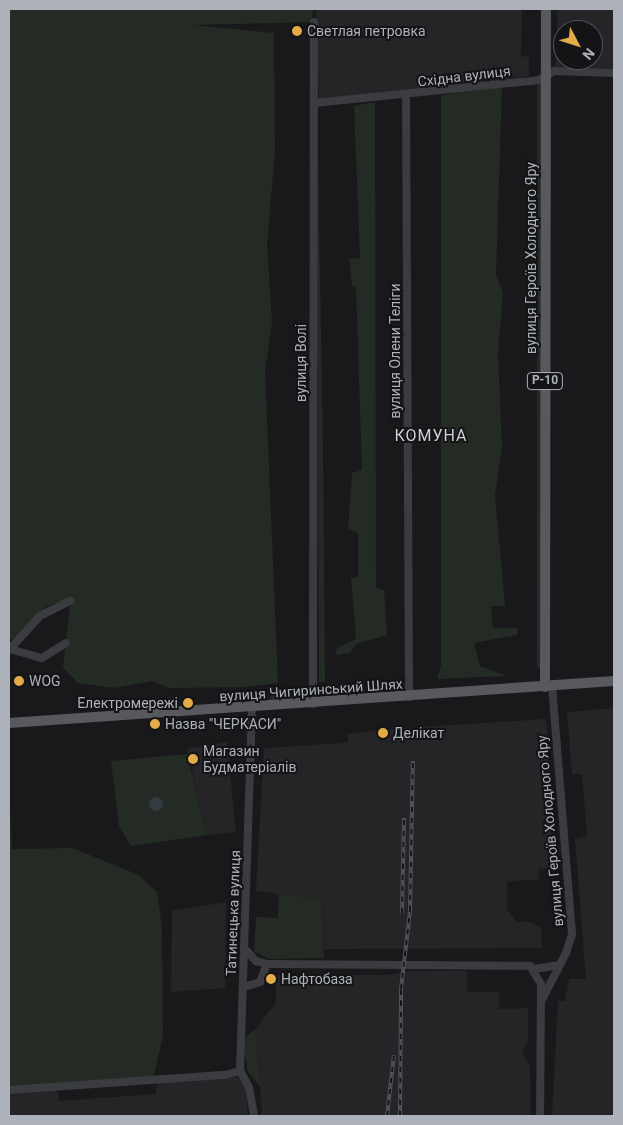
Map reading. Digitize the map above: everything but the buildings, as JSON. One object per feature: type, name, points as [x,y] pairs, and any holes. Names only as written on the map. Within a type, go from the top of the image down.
[{"type":"main road","name":"вулиця Героїв Холодного Яру","points":[[546,9],[548,686]]},
{"type":"main road","name":"вулиця Чигиринський Шлях","points":[[9,723],[313,704],[614,682]]},
{"type":"street","name":"вулиця Волі","points":[[313,704],[314,22]]},
{"type":"street","name":"Східна вулиця","points":[[314,103],[539,80],[557,70],[614,73]]},
{"type":"street","name":"вулиця Олени Теліги","points":[[406,95],[409,697]]},
{"type":"street","points":[[66,643],[42,658],[9,649],[40,616],[70,601]]},
{"type":"street","name":"вулиця Героїв Холодного Яру","points":[[540,1116],[542,1000],[570,945],[572,931],[548,686]]},
{"type":"street","name":"Татинецька вулиця","points":[[252,708],[246,950],[240,1071],[249,1087],[254,1116]]},
{"type":"street","points":[[246,950],[256,961],[268,964],[525,965],[534,969],[560,965]]},
{"type":"street","points":[[244,987],[260,982],[268,964]]},
{"type":"street","points":[[534,969],[541,984],[542,1000]]},
{"type":"street","points":[[9,1090],[225,1075],[240,1071]]},
{"type":"shaded area","points":[[9,9],[313,9],[312,22],[192,25],[274,33],[275,151],[267,245],[272,322],[265,372],[278,683],[246,687],[169,688],[152,681],[114,688],[78,683],[63,667],[71,598],[46,607],[18,638],[9,640]]},
{"type":"shaded area","points":[[316,9],[522,9],[521,56],[529,57],[529,76],[319,101]]},
{"type":"shaded area","points":[[558,9],[614,9],[614,69],[603,69],[603,20],[557,20]]},
{"type":"shaded area","points":[[311,31],[312,682],[309,682]]},
{"type":"shaded area","points":[[542,83],[541,667],[537,669],[537,85]]},
{"type":"shaded area","points":[[502,87],[496,276],[503,292],[498,353],[502,448],[495,495],[505,606],[491,606],[493,628],[518,628],[517,635],[474,643],[480,666],[507,676],[437,679],[441,666],[441,95]]},
{"type":"shaded area","points":[[375,102],[376,588],[384,590],[387,635],[356,644],[350,653],[336,655],[337,648],[356,639],[351,578],[358,577],[358,533],[348,528],[352,473],[362,470],[356,287],[352,285],[349,259],[360,258],[354,106]]},
{"type":"shaded area","points":[[317,108],[323,446],[325,682],[319,682]]},
{"type":"shaded area","points":[[271,692],[310,692],[310,702],[271,702]]},
{"type":"shaded area","points":[[614,708],[614,1116],[552,1116],[558,1001],[565,1001],[569,979],[586,979],[575,839],[587,836],[582,774],[572,774],[567,712]]},
{"type":"shaded area","points":[[546,719],[553,796],[549,798],[553,868],[539,869],[539,879],[507,882],[507,910],[517,922],[530,922],[541,928],[542,948],[324,949],[322,902],[314,898],[256,891],[264,748],[343,743],[348,742],[347,734],[378,730]]},
{"type":"shaded area","points":[[227,742],[236,832],[207,835],[187,749]]},
{"type":"shaded area","points":[[187,754],[207,835],[131,846],[119,826],[111,761]]},
{"type":"shaded area","points":[[9,795],[12,849],[72,848],[139,875],[157,892],[162,927],[163,1035],[153,1080],[9,1090]]},
{"type":"shaded area","points":[[153,797],[159,797],[163,804],[159,811],[153,811],[149,807],[149,801]]},
{"type":"shaded area","points":[[279,894],[315,898],[322,902],[324,958],[270,959],[254,952],[256,917],[278,918]]},
{"type":"shaded area","points":[[226,902],[225,988],[171,992],[172,911]]},
{"type":"shaded area","points":[[406,971],[467,971],[467,992],[499,992],[499,1009],[528,1008],[528,1042],[522,1051],[530,1066],[531,1116],[262,1116],[256,1028],[276,1003],[276,975],[389,975]]},
{"type":"shaded area","points":[[256,1028],[260,1086],[248,1072],[244,1047],[245,1038]]},
{"type":"shaded area","points":[[238,1077],[246,1088],[248,1116],[9,1116],[9,1088],[57,1087],[59,1101],[156,1094],[157,1082]]},
{"type":"railway","points":[[400,1116],[401,989],[410,911],[413,761]]},
{"type":"railway","points":[[402,913],[404,818]]},
{"type":"railway","points":[[387,1116],[394,1055]]},
{"type":"place","name":"Светлая петровка","points":[[297,31]]},
{"type":"place","name":"WOG","points":[[19,681]]},
{"type":"place","name":"Електромережі","points":[[188,703]]},
{"type":"place","name":"Назва \"ЧЕРКАСИ\"","points":[[155,724]]},
{"type":"place","name":"Делікат","points":[[383,733]]},
{"type":"place","name":"Магазин Будматеріалів","points":[[193,759]]},
{"type":"place","name":"Нафтобаза","points":[[271,979]]},
{"type":"district","name":"КОМУНА","points":[[431,436]]}]
